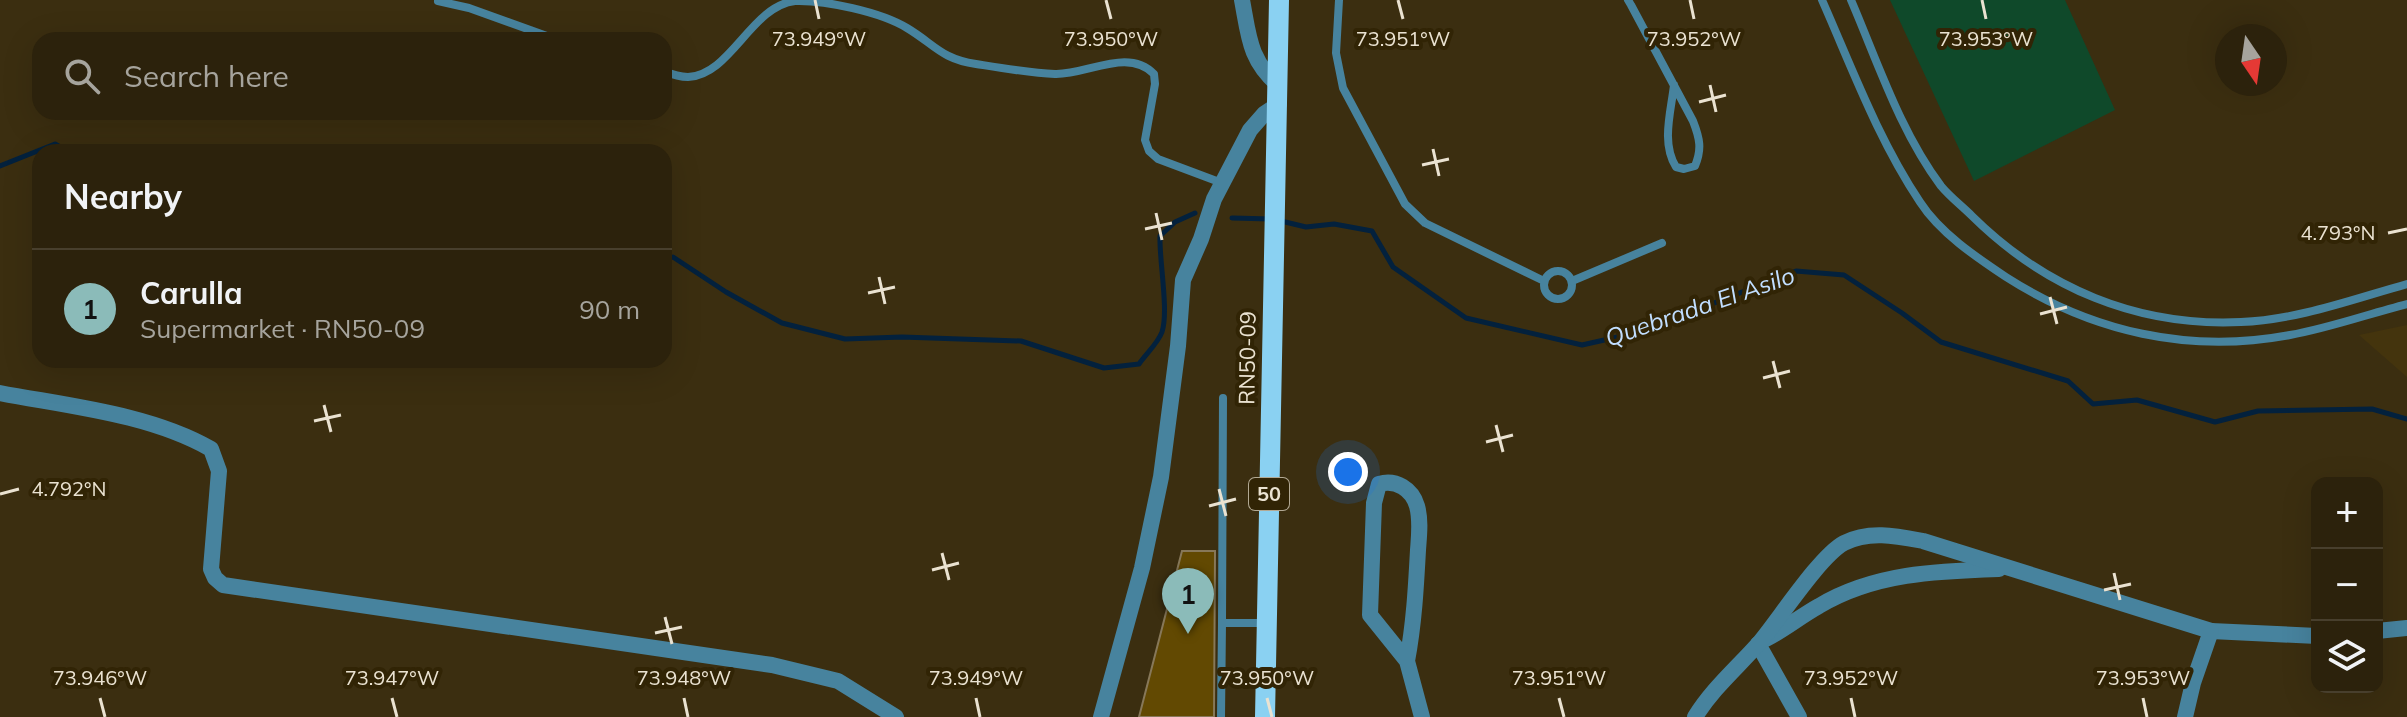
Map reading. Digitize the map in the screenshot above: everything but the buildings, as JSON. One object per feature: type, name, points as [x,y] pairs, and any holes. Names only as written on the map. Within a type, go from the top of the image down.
[{"type":"main road","name":"RN50-09","points":[[1265,717],[1279,0]]},
{"type":"street","points":[[1101,717],[1142,568],[1161,477],[1183,280],[1222,183],[1250,130],[1279,95],[1249,45],[1242,0]]},
{"type":"street","points":[[0,393],[153,424],[189,436],[211,449],[219,471],[211,569],[223,585],[772,665],[838,681],[896,717]]},
{"type":"street","points":[[1407,661],[1415,617],[1419,519],[1413,495],[1399,484],[1386,482],[1379,484],[1374,503],[1370,615],[1407,661],[1422,717]]},
{"type":"street","points":[[1695,717],[1723,679],[1758,644],[1822,563],[1843,544],[1886,534],[1923,541],[2211,631],[2311,636]]},
{"type":"street","points":[[1758,644],[1820,605],[1879,581],[1931,571],[2013,569]]},
{"type":"street","points":[[2383,630],[2407,628]]},
{"type":"street","points":[[2185,717],[2211,631]]},
{"type":"street","points":[[1758,644],[1799,717]]},
{"type":"lane","points":[[1339,0],[1336,53],[1343,88],[1405,204],[1425,223],[1544,281]]},
{"type":"lane","points":[[1628,0],[1674,85],[1700,140],[1700,153],[1695,166],[1684,169],[1676,167],[1670,157],[1674,85]]},
{"type":"lane","points":[[1822,0],[1880,134],[1921,205],[1983,262],[2038,296],[2071,313],[2119,330],[2201,343],[2255,341],[2294,335],[2407,304]]},
{"type":"lane","points":[[1851,0],[1903,124],[1942,187],[2002,245],[2038,270],[2133,312],[2197,322],[2243,322],[2284,316],[2407,284]]},
{"type":"lane","points":[[438,1],[469,8],[536,32]]},
{"type":"lane","points":[[672,73],[686,77],[714,67],[768,13],[794,1],[815,1],[875,12],[912,30],[941,54],[961,61],[1057,74],[1122,62],[1137,63],[1148,67],[1154,74],[1145,140],[1149,151],[1158,159],[1222,183]]},
{"type":"lane","points":[[1572,281],[1662,243]]},
{"type":"lane","points":[[1556,271],[1566,273],[1572,281],[1572,290],[1560,300],[1551,298],[1545,292],[1544,281],[1556,271]]},
{"type":"lane","points":[[1221,717],[1223,398]]},
{"type":"lane","points":[[1222,623],[1267,622]]},
{"type":"shaded area","points":[[2407,325],[2407,377],[2359,335]]},
{"type":"green space","points":[[1890,0],[2065,0],[2115,110],[1974,181]]},
{"type":"waterway","name":"Quebrada El Asilo","points":[[0,166],[32,153]]},
{"type":"waterway","name":"Quebrada El Asilo","points":[[672,257],[782,323],[845,339],[902,337],[1021,341],[1104,368],[1139,364],[1160,336],[1164,323],[1160,236],[1175,222],[1195,213]]},
{"type":"waterway","name":"Quebrada El Asilo","points":[[1232,218],[1271,219]]},
{"type":"waterway","name":"Quebrada El Asilo","points":[[1281,221],[1306,227],[1334,224],[1372,231],[1393,267],[1466,318],[1582,345],[1640,332],[1796,271],[1844,275],[1941,342],[2068,381],[2093,404],[2137,400],[2215,422],[2258,411],[2372,409],[2407,419]]},
{"type":"place","name":"Carulla","points":[[1188,634]]}]
